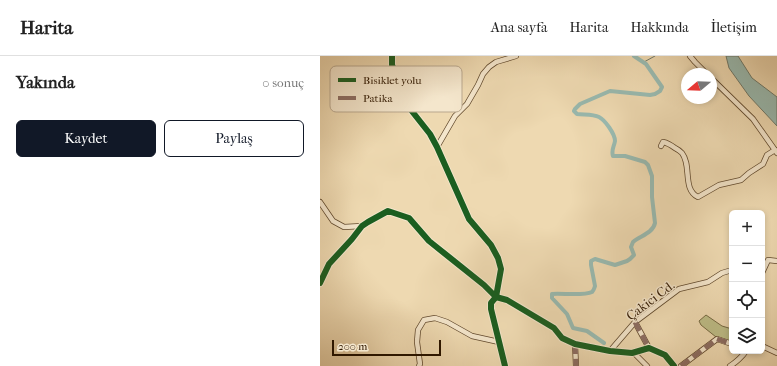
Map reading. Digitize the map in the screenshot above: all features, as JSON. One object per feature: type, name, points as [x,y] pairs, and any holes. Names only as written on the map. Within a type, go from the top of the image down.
[{"type":"street","points":[[392,56],[392,66]]},
{"type":"street","points":[[462,109],[467,104],[483,74],[489,67],[496,62],[516,56]]},
{"type":"street","points":[[690,56],[701,68]]},
{"type":"street","points":[[661,146],[663,142],[665,142],[682,153],[686,161],[688,184],[693,194],[698,197],[719,185],[741,180],[763,164],[767,155],[776,152],[753,119],[717,84]]},
{"type":"street","points":[[413,112],[430,134],[437,147],[469,219],[491,244],[498,258],[502,270],[496,297],[491,303],[491,309],[505,366]]},
{"type":"street","points":[[437,147],[455,116],[459,112]]},
{"type":"street","points":[[320,202],[333,221],[344,227],[362,226]]},
{"type":"street","points":[[320,283],[329,264],[362,226],[388,211],[409,218],[429,241],[484,285],[496,297],[507,300],[554,328],[562,338],[575,344],[610,351],[634,353],[649,348]]},
{"type":"street","points":[[765,266],[768,260],[777,261]]},
{"type":"street","name":"Çakici Cd.","points":[[610,351],[636,322],[679,289],[708,282],[722,273],[729,271]]},
{"type":"street","points":[[419,366],[418,330],[424,320],[435,318],[447,322],[472,336],[499,342]]},
{"type":"street","points":[[636,322],[649,348],[665,356],[674,366]]},
{"type":"street","points":[[681,366],[717,339],[729,343]]},
{"type":"street","points":[[575,344],[576,366]]},
{"type":"street","points":[[765,347],[777,353]]},
{"type":"street","points":[[634,353],[647,366]]},
{"type":"street","points":[[730,366],[744,354]]},
{"type":"green space","points":[[706,315],[722,326],[729,328],[729,342],[716,337],[701,325],[699,321]]},
{"type":"water","points":[[726,56],[738,56],[752,78],[777,97],[777,126],[749,96],[729,68]]},
{"type":"waterway","points":[[604,343],[587,331],[573,328],[567,314],[552,298],[552,294],[584,294],[592,292],[595,286],[591,261],[595,259],[615,265],[627,261],[634,255],[631,247],[633,242],[649,232],[654,226],[652,176],[648,165],[645,162],[625,156],[613,156],[612,152],[615,138],[607,124],[597,116],[577,114],[574,111],[580,104],[610,91],[650,95],[660,91],[662,87],[646,64],[634,56]]},
{"type":"waterway","points":[[644,62],[655,56]]},
{"type":"marked path","points":[[635,322],[649,348]]},
{"type":"marked path","points":[[681,366],[717,339],[729,343]]},
{"type":"marked path","points":[[575,344],[576,366]]},
{"type":"cycle path","points":[[392,56],[392,66]]},
{"type":"cycle path","points":[[413,112],[430,134],[437,147],[469,219],[491,245],[498,258],[501,269],[496,297],[491,303],[491,309],[505,366]]},
{"type":"cycle path","points":[[320,283],[329,264],[362,226],[388,211],[409,218],[429,241],[484,285],[496,297],[507,300],[554,328],[562,338],[575,344],[610,351],[632,353],[649,348],[665,355],[674,366]]}]
